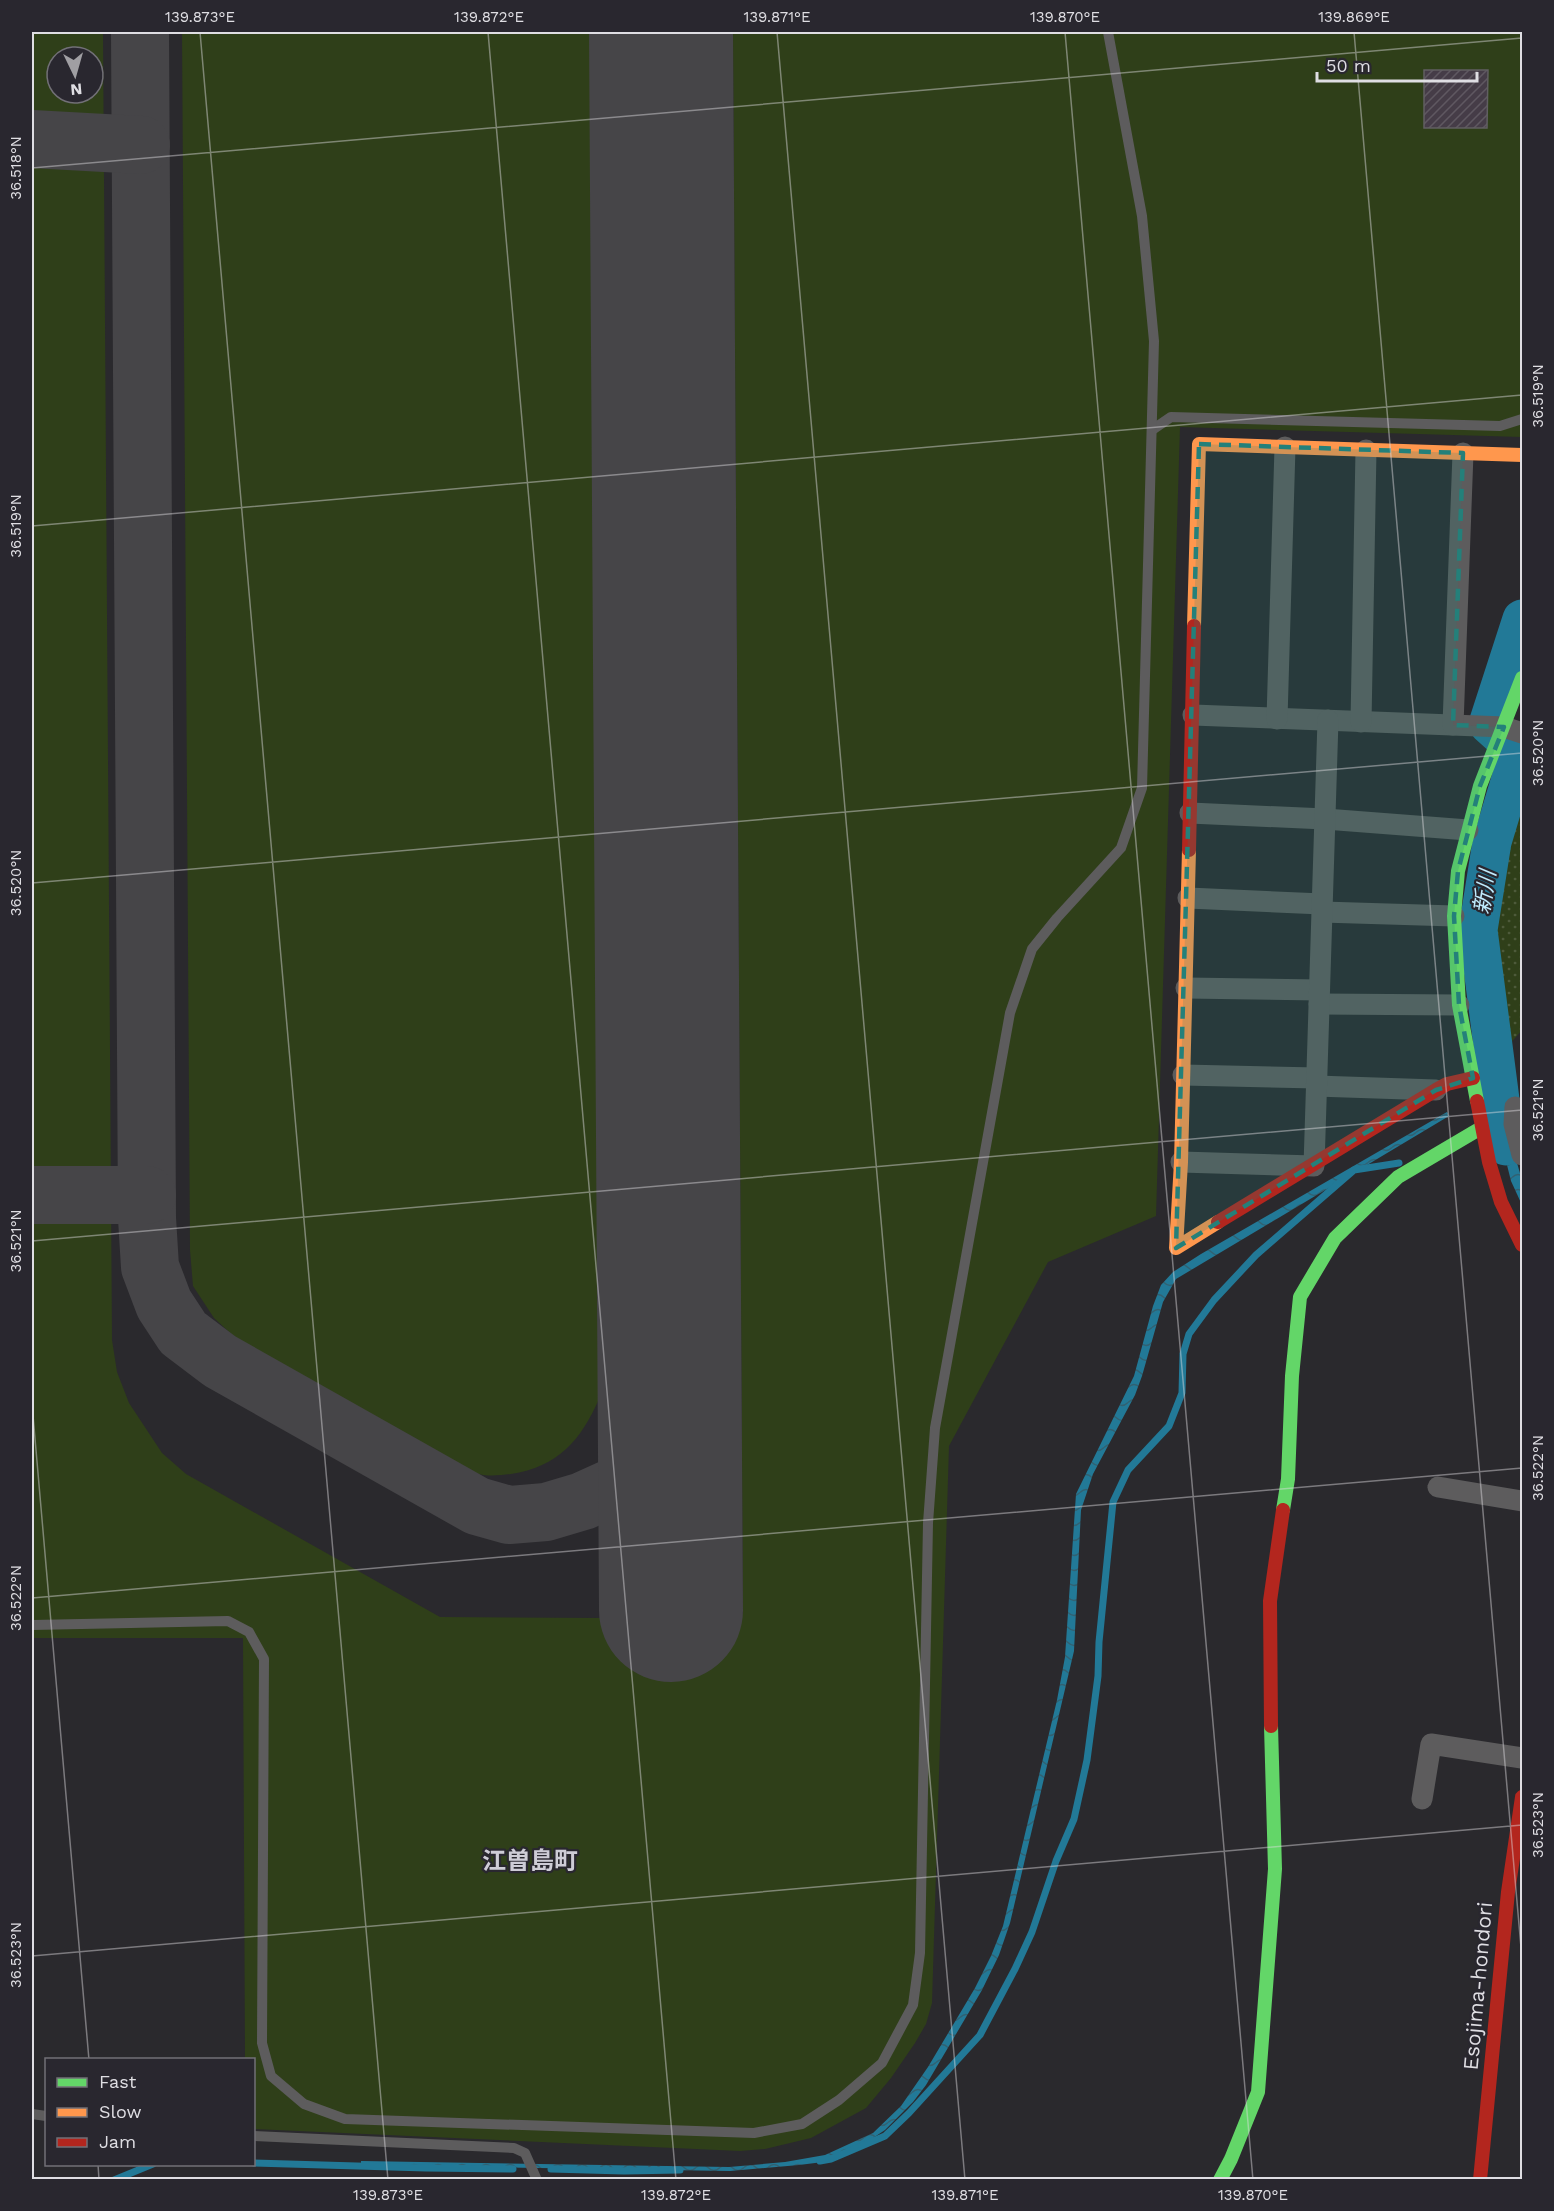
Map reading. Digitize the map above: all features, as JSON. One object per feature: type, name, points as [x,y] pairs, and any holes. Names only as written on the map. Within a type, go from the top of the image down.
[{"type":"street","points":[[1473,1078],[1447,1084],[1436,1090],[1176,1248],[1186,988],[1199,444],[1522,455]]},
{"type":"street","points":[[1277,719],[1285,447]]},
{"type":"street","points":[[1361,722],[1366,450]]},
{"type":"street","points":[[1453,725],[1463,453]]},
{"type":"street","points":[[1522,678],[1513,730],[1480,786],[1458,871],[1454,916],[1460,1005],[1489,1162],[1501,1202],[1522,1245]]},
{"type":"street","points":[[1193,715],[1453,725],[1513,730]]},
{"type":"street","points":[[1314,1166],[1328,720]]},
{"type":"street","points":[[1190,813],[1325,819],[1468,830]]},
{"type":"street","points":[[1188,898],[1454,916]]},
{"type":"street","points":[[1186,988],[1460,1005]]},
{"type":"street","points":[[1183,1075],[1436,1090]]},
{"type":"street","points":[[1478,1101],[1519,1108],[1514,1124],[1522,1155]]},
{"type":"street","points":[[1220,2180],[1258,2092],[1275,1869],[1271,1780],[1270,1601],[1288,1479],[1292,1376],[1300,1297],[1335,1238],[1398,1177],[1482,1128]]},
{"type":"street","points":[[1181,1162],[1314,1166]]},
{"type":"street","points":[[1438,1487],[1522,1501]]},
{"type":"street","points":[[1422,1799],[1431,1744],[1522,1758]]},
{"type":"street","name":"Esojima-hondori","points":[[1480,2180],[1490,2105],[1498,1978],[1511,1857],[1522,1797]]},
{"type":"lane","points":[[32,1625],[228,1621],[249,1632],[264,1659],[262,2043],[271,2076],[304,2104],[345,2119],[754,2133],[802,2124],[839,2100],[882,2063],[913,2005],[920,1953],[928,1523],[935,1428],[1010,1013],[1032,950],[1057,918],[1121,848],[1142,788],[1155,341],[1142,216],[1108,32]]},
{"type":"lane","points":[[1152,430],[1172,417],[1500,426],[1522,419]]},
{"type":"lane","points":[[255,2136],[514,2148],[525,2153],[537,2180]]},
{"type":"highlighted area","points":[[1199,444],[1463,453],[1453,725],[1504,727],[1480,786],[1458,871],[1454,916],[1459,1005],[1473,1078],[1436,1090],[1176,1248]]},
{"type":"green space","points":[[32,32],[103,32],[103,45],[45,45],[45,105],[104,105],[112,1340],[117,1372],[129,1403],[162,1453],[186,1474],[440,1617],[601,1618],[743,1614],[733,32],[1522,32],[1522,437],[1180,427],[1156,1216],[1048,1262],[949,1446],[932,2003],[926,2024],[915,2043],[891,2078],[866,2108],[811,2138],[765,2149],[740,2151],[255,2129],[255,2058],[245,2058],[243,1638],[32,1638]]},
{"type":"green space","points":[[182,32],[590,32],[599,1399],[584,1427],[566,1449],[542,1465],[511,1474],[487,1475],[453,1464],[239,1341],[214,1318],[193,1286],[190,1250]]},
{"type":"green space","points":[[1517,744],[1522,746],[1522,1030],[1486,1071],[1478,1021],[1469,918],[1480,846]]},
{"type":"water","points":[[1497,795],[1507,798],[1489,851],[1482,907],[1483,963],[1496,1075],[1489,1076],[1482,1040],[1470,919],[1477,859]]},
{"type":"water","points":[[1447,1112],[1449,1116],[1176,1279],[1163,1302],[1135,1395],[1093,1474],[1081,1510],[1074,1651],[1010,1923],[999,1955],[982,1990],[926,2085],[913,2102],[885,2130],[823,2162],[730,2171],[361,2165],[361,2161],[729,2167],[785,2162],[825,2155],[873,2133],[901,2106],[928,2067],[975,1988],[1003,1926],[1057,1700],[1065,1657],[1076,1494],[1134,1376],[1161,1285],[1173,1272],[1201,1254]]},
{"type":"water","points":[[1510,1139],[1522,1180],[1522,1205],[1511,1181],[1501,1141]]},
{"type":"building","points":[[1424,70],[1488,70],[1487,128],[1424,128]]},
{"type":"waterway","name":"新川","points":[[1506,1146],[1478,930],[1492,842],[1519,752],[1488,724],[1522,619]]},
{"type":"waterway","points":[[820,2161],[831,2159],[885,2136],[909,2113],[980,2035],[1032,1932],[1056,1861],[1074,1819],[1087,1760],[1098,1676],[1099,1642],[1113,1502],[1128,1470],[1169,1426],[1182,1393],[1183,1354],[1189,1334],[1214,1300],[1256,1255],[1354,1170],[1399,1163]]},
{"type":"waterway","points":[[255,2163],[513,2169]]},
{"type":"waterway","points":[[114,2180],[148,2166]]},
{"type":"waterway","points":[[551,2169],[680,2170]]},
{"type":"taxiway","points":[[140,32],[147,1218],[150,1267],[164,1304],[183,1333],[220,1361],[477,1506],[509,1515],[546,1512],[583,1501],[614,1487],[670,1445]]},
{"type":"taxiway","points":[[32,139],[141,145]]},
{"type":"taxiway","points":[[32,1195],[147,1195]]},
{"type":"runway","points":[[661,32],[671,1610]]},
{"type":"traffic: fast","points":[[1477,1101],[1459,1005],[1454,916],[1458,871],[1480,786],[1522,678]]},
{"type":"traffic: fast","points":[[1283,1510],[1288,1479],[1292,1376],[1300,1297],[1335,1238],[1398,1177],[1481,1128]]},
{"type":"traffic: fast","points":[[1220,2180],[1258,2092],[1275,1869],[1271,1726]]},
{"type":"traffic: slow","points":[[1194,626],[1199,444],[1522,455]]},
{"type":"traffic: slow","points":[[1189,850],[1181,1162],[1176,1248],[1218,1222]]},
{"type":"traffic: jam","points":[[1189,850],[1194,626]]},
{"type":"traffic: jam","points":[[1218,1222],[1436,1090],[1447,1084],[1473,1078]]},
{"type":"traffic: jam","points":[[1477,1101],[1489,1162],[1501,1202],[1522,1245]]},
{"type":"traffic: jam","points":[[1271,1726],[1270,1601],[1283,1510]]},
{"type":"traffic: jam","points":[[1480,2180],[1508,1892],[1522,1797]]},
{"type":"district","name":"江曽島町","points":[[530,1861]]}]
